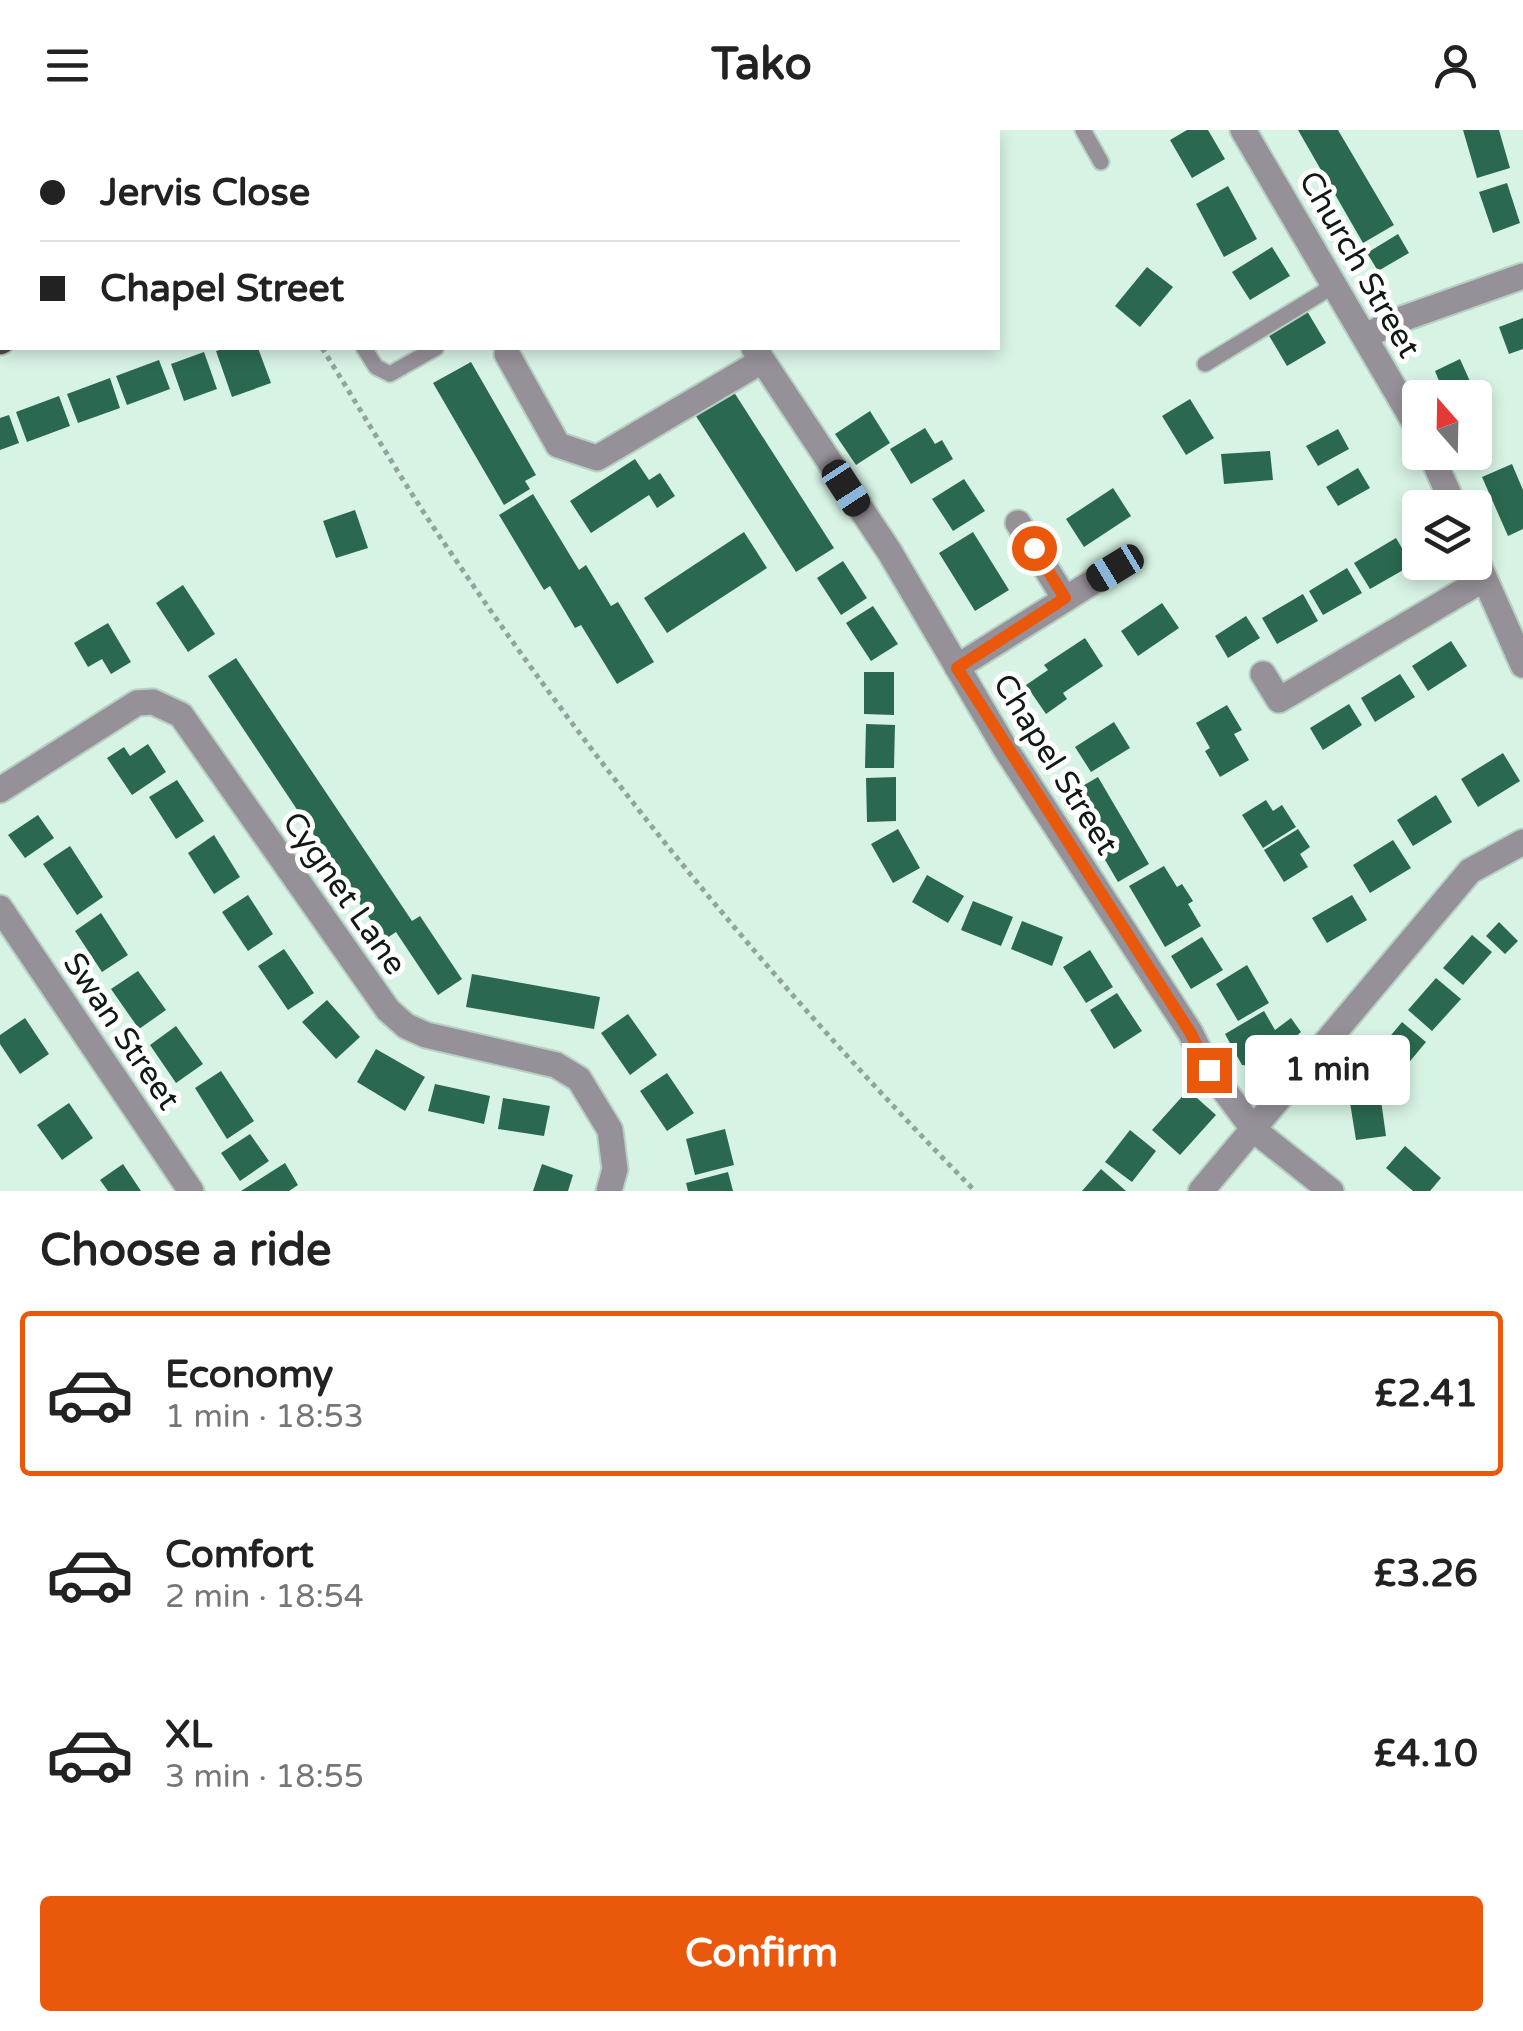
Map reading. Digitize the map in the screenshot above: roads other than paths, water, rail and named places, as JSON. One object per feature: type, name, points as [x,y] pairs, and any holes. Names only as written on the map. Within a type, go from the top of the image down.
[{"type":"street","name":"Church Street","points":[[1243,130],[1402,401]]},
{"type":"street","points":[[1365,336],[1523,276]]},
{"type":"street","points":[[507,354],[558,444],[597,458],[758,354]]},
{"type":"street","name":"Chapel Street","points":[[758,354],[888,551],[957,668],[1190,1032],[1209,1070],[1254,1130],[1331,1191]]},
{"type":"street","points":[[1018,524],[1065,598]]},
{"type":"street","points":[[957,668],[1115,568]]},
{"type":"street","points":[[1263,674],[1279,700],[1461,580]]},
{"type":"street","points":[[1484,580],[1523,666]]},
{"type":"street","name":"Cygnet Lane","points":[[0,790],[137,703],[153,702],[181,715],[388,1010],[426,1035],[556,1065],[579,1079],[610,1130],[615,1149],[615,1169],[608,1191]]},
{"type":"street","points":[[1202,1191],[1470,870],[1523,842]]},
{"type":"street","name":"Swan Street","points":[[0,908],[191,1191]]},
{"type":"lane","points":[[1083,130],[1101,162]]},
{"type":"lane","points":[[1205,364],[1322,293],[1333,282]]},
{"type":"lane","points":[[365,350],[376,367],[390,374],[432,350]]}]
